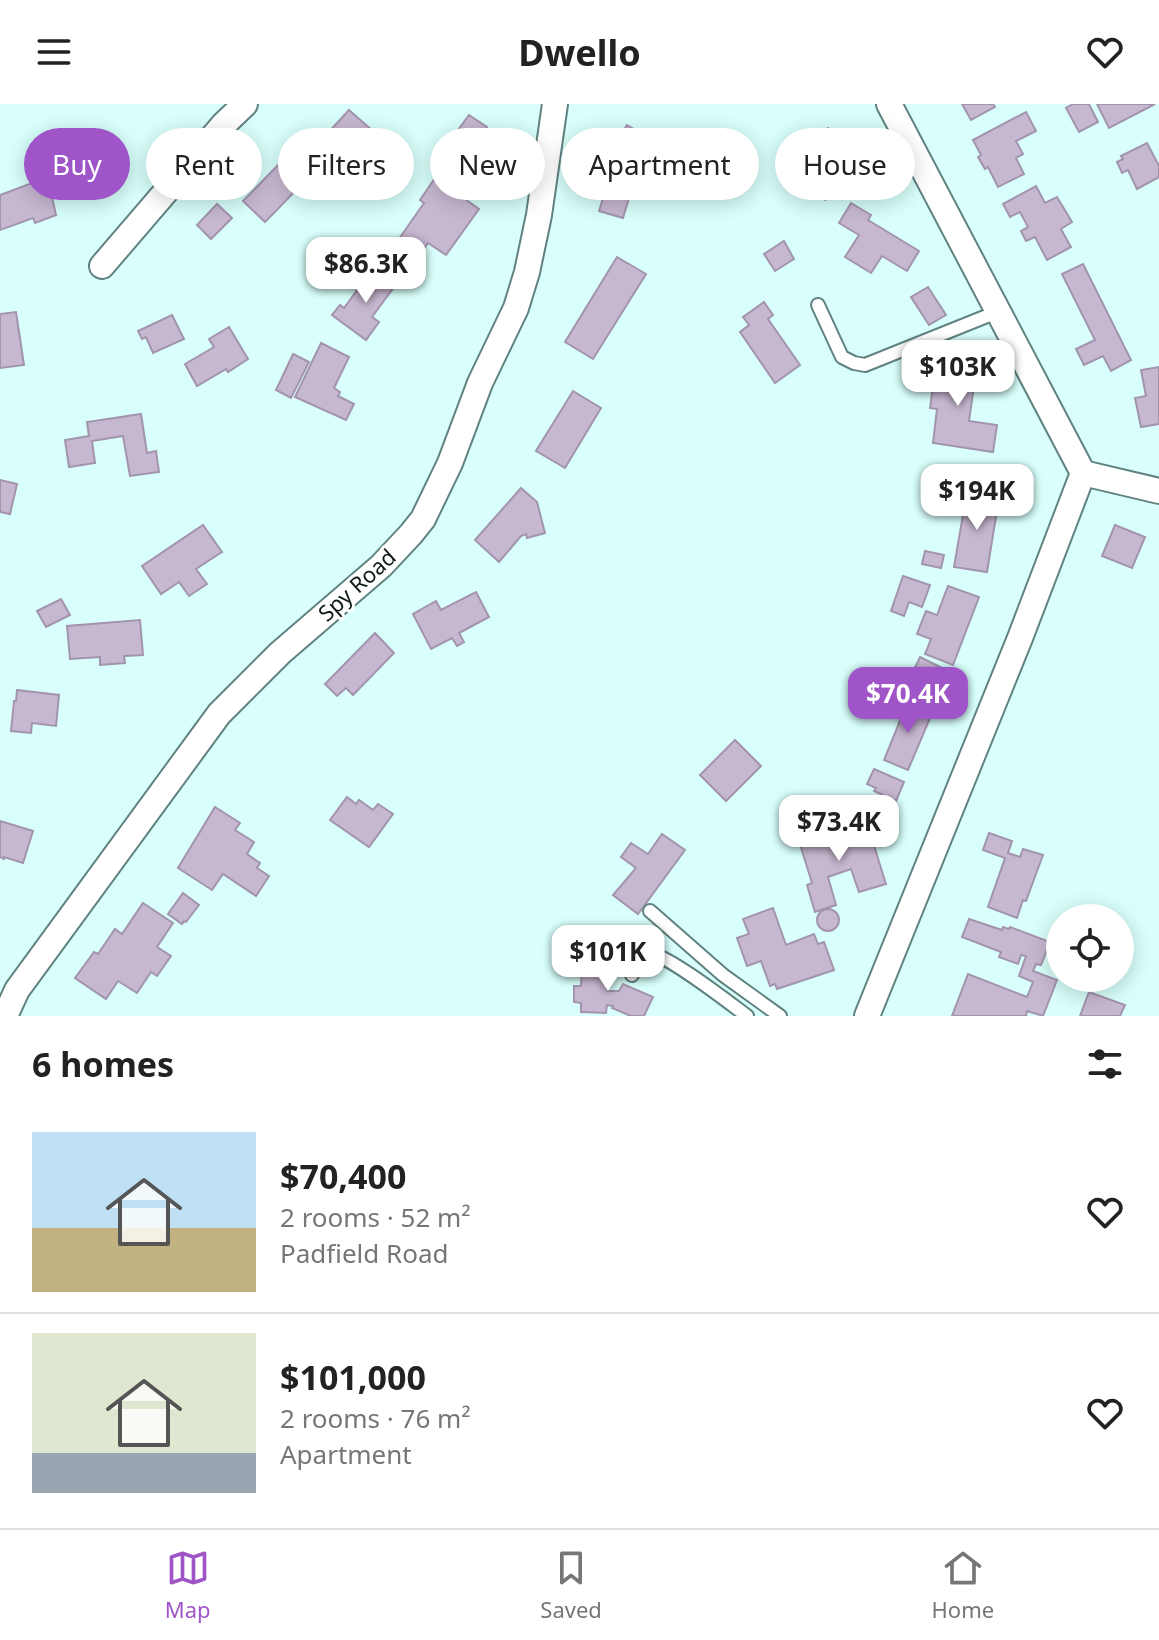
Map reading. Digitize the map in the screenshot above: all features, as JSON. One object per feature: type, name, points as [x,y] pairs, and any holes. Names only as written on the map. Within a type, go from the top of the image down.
[{"type":"street","points":[[102,266],[223,125],[245,104]]},
{"type":"street","name":"Spy Road","points":[[5,1016],[8,982],[219,714],[280,653],[381,566],[423,519],[450,463],[480,383],[516,308],[539,215],[555,104]]},
{"type":"street","points":[[889,104],[1083,473],[1159,491]]},
{"type":"street","points":[[867,1016],[1020,638],[1083,473]]},
{"type":"lane","points":[[818,305],[842,357],[865,365],[997,312]]},
{"type":"lane","points":[[650,911],[723,975],[780,1016]]},
{"type":"lane","points":[[632,975],[636,959],[642,953],[659,955],[747,1016]]},
{"type":"building","points":[[962,104],[993,104],[995,107],[971,120]]},
{"type":"building","points":[[1073,104],[1089,104],[1098,122],[1079,132],[1066,108]]},
{"type":"building","points":[[1097,104],[1155,104],[1109,128]]},
{"type":"building","points":[[349,110],[369,128],[333,128]]},
{"type":"building","points":[[1026,112],[1036,131],[1016,141],[1023,154],[1016,158],[1024,174],[998,187],[988,167],[985,169],[978,157],[981,155],[973,140]]},
{"type":"building","points":[[469,115],[487,127],[486,128],[459,128]]},
{"type":"building","points":[[1147,143],[1159,166],[1159,177],[1137,189],[1128,170],[1122,173],[1117,162],[1123,159],[1121,156]]},
{"type":"building","points":[[278,165],[278,200],[286,200],[265,222],[243,201],[262,200],[262,182]]},
{"type":"building","points":[[430,185],[430,200],[466,200],[479,209],[446,255],[428,243],[420,254],[399,239],[424,203],[420,200]]},
{"type":"building","points":[[24,186],[24,200],[53,200],[56,215],[35,223],[33,218],[0,230],[0,195]]},
{"type":"building","points":[[1036,186],[1045,203],[1057,197],[1072,222],[1061,229],[1071,247],[1047,260],[1035,237],[1026,241],[1021,231],[1028,227],[1020,212],[1010,217],[1003,204]]},
{"type":"building","points":[[602,200],[629,200],[623,218],[599,211]]},
{"type":"building","points":[[851,203],[871,215],[868,220],[919,251],[907,271],[882,256],[871,273],[845,257],[859,235],[839,223]]},
{"type":"building","points":[[217,204],[232,218],[211,239],[197,225]]},
{"type":"building","points":[[784,241],[794,259],[775,271],[764,254]]},
{"type":"building","points":[[617,257],[646,274],[593,359],[565,342]]},
{"type":"building","points":[[1083,264],[1131,360],[1111,371],[1103,356],[1084,365],[1076,349],[1095,340],[1062,274]]},
{"type":"building","points":[[378,269],[397,283],[372,317],[379,322],[366,340],[332,315],[340,305],[344,308],[366,278],[370,281]]},
{"type":"building","points":[[928,287],[946,315],[929,325],[911,297]]},
{"type":"building","points":[[764,302],[773,315],[768,319],[800,365],[775,383],[740,332],[749,325],[743,317]]},
{"type":"building","points":[[16,312],[24,365],[0,368],[0,314]]},
{"type":"building","points":[[172,315],[184,339],[153,353],[146,337],[142,339],[138,331]]},
{"type":"building","points":[[229,327],[248,359],[197,386],[185,364],[214,347],[209,339]]},
{"type":"building","points":[[321,343],[349,357],[334,388],[340,392],[338,396],[354,404],[346,420],[295,397]]},
{"type":"building","points":[[293,354],[309,362],[291,398],[276,390]]},
{"type":"building","points":[[937,358],[977,364],[969,421],[997,425],[993,452],[933,443],[937,409],[930,408]]},
{"type":"building","points":[[1159,367],[1159,424],[1141,427],[1135,398],[1146,396],[1141,370]]},
{"type":"building","points":[[573,391],[601,408],[565,468],[536,451]]},
{"type":"building","points":[[141,414],[147,453],[156,451],[159,472],[130,476],[123,436],[92,441],[95,463],[69,467],[65,440],[89,436],[87,422]]},
{"type":"building","points":[[0,480],[17,484],[10,514],[0,512]]},
{"type":"building","points":[[521,488],[537,502],[545,533],[527,538],[526,534],[521,536],[499,562],[475,540]]},
{"type":"building","points":[[967,492],[999,498],[987,572],[954,567]]},
{"type":"building","points":[[203,525],[222,552],[196,569],[207,584],[189,596],[179,582],[161,594],[142,566]]},
{"type":"building","points":[[1115,525],[1145,537],[1132,568],[1102,556]]},
{"type":"building","points":[[925,551],[944,555],[941,568],[922,564]]},
{"type":"building","points":[[903,576],[930,585],[922,607],[909,602],[904,616],[891,611]]},
{"type":"building","points":[[948,586],[979,597],[953,665],[925,654],[931,639],[917,634],[926,611],[937,615]]},
{"type":"building","points":[[476,592],[489,617],[459,633],[464,642],[457,646],[452,638],[431,649],[413,614],[436,601],[441,610]]},
{"type":"building","points":[[61,599],[70,615],[46,627],[37,611]]},
{"type":"building","points":[[140,620],[143,655],[124,656],[125,663],[100,665],[100,657],[70,659],[67,626]]},
{"type":"building","points":[[375,633],[394,653],[353,695],[346,688],[337,696],[325,684]]},
{"type":"building","points":[[920,657],[948,671],[937,692],[910,678]]},
{"type":"building","points":[[17,690],[59,695],[56,726],[32,723],[31,733],[11,731]]},
{"type":"building","points":[[908,701],[933,711],[908,770],[884,760]]},
{"type":"building","points":[[735,740],[761,766],[726,801],[700,775]]},
{"type":"building","points":[[874,769],[904,782],[896,801],[874,791],[876,788],[867,784]]},
{"type":"building","points":[[347,797],[356,804],[359,800],[373,810],[378,804],[393,814],[369,847],[330,820]]},
{"type":"building","points":[[215,807],[240,823],[235,830],[254,842],[247,854],[260,863],[257,868],[269,876],[256,896],[223,874],[212,890],[178,868]]},
{"type":"building","points":[[0,821],[33,831],[23,863],[0,857]]},
{"type":"building","points":[[845,824],[851,842],[871,836],[886,884],[859,892],[851,869],[828,877],[836,905],[815,912],[807,885],[812,883],[798,838]]},
{"type":"building","points":[[989,833],[1012,841],[1008,853],[1020,857],[1023,849],[1043,855],[1017,918],[988,907],[1005,858],[983,850]]},
{"type":"building","points":[[662,834],[685,850],[638,914],[613,895],[636,868],[621,857],[631,843],[648,854]]},
{"type":"building","points":[[183,893],[199,905],[182,924],[168,914]]},
{"type":"building","points":[[143,903],[173,923],[157,947],[171,956],[157,976],[151,972],[137,993],[118,981],[106,999],[75,978],[94,952],[98,954],[115,929],[122,934]]},
{"type":"building","points":[[773,908],[786,945],[814,934],[818,944],[824,942],[834,970],[777,989],[775,984],[770,986],[761,961],[747,966],[737,938],[749,934],[743,919]]},
{"type":"building","points":[[828,909],[836,912],[839,920],[836,928],[828,931],[820,928],[817,920],[820,912]]},
{"type":"building","points":[[969,919],[1002,930],[1003,927],[1010,927],[1046,940],[1041,965],[1036,964],[1033,971],[1046,976],[1046,992],[1052,992],[1043,1016],[1027,1011],[1026,1016],[952,1016],[968,974],[1027,997],[1033,982],[1019,976],[1026,956],[1021,955],[1018,964],[999,957],[1001,952],[962,937]]},
{"type":"building","points":[[582,963],[608,964],[607,969],[611,969],[607,991],[619,991],[623,984],[653,997],[644,1016],[631,1016],[607,1005],[606,1013],[581,1012],[581,1003],[574,1002],[574,986],[581,986]]},
{"type":"building","points":[[1089,992],[1125,1005],[1120,1016],[1080,1016]]}]
